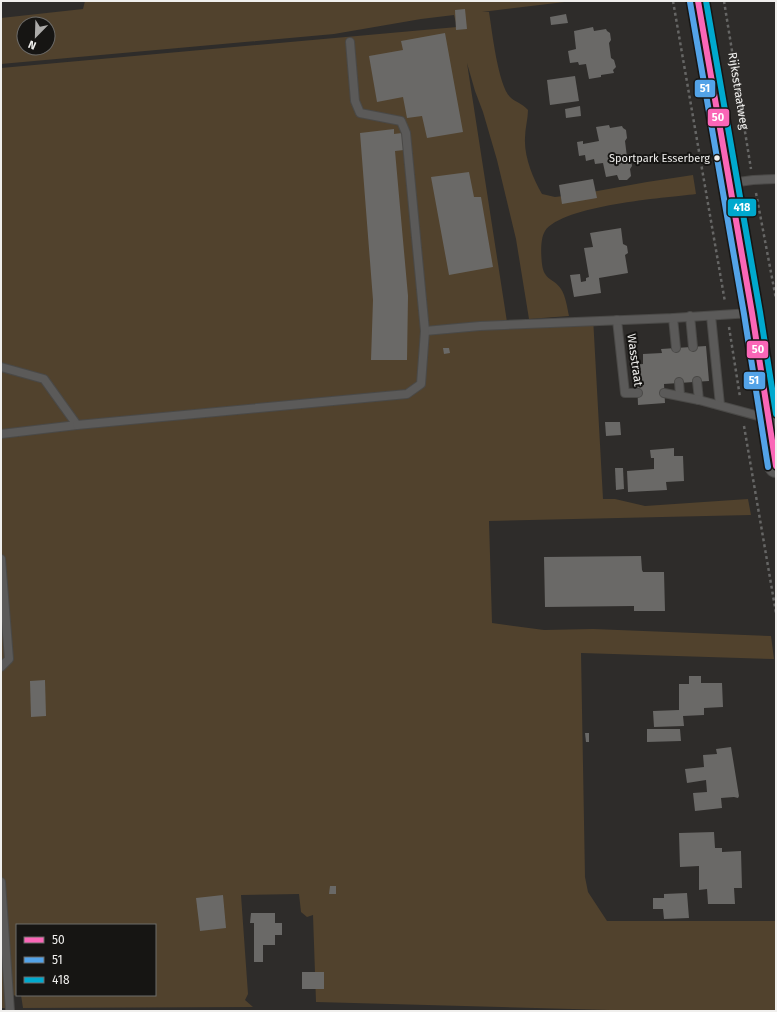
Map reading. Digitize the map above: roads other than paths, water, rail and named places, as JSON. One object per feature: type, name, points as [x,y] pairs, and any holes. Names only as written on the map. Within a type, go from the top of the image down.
[{"type":"main road","name":"Rijksstraatweg","points":[[698,1],[752,313],[776,466]]},
{"type":"lane","points":[[1,434],[77,425],[407,394],[421,384],[425,331],[406,133],[401,121],[360,113],[355,101],[350,42]]},
{"type":"lane","points":[[730,184],[753,180],[776,179]]},
{"type":"lane","points":[[425,331],[480,326],[673,318],[752,313]]},
{"type":"lane","points":[[690,316],[693,347]]},
{"type":"lane","points":[[711,316],[720,405]]},
{"type":"lane","points":[[673,318],[676,348]]},
{"type":"lane","name":"Wasstraat","points":[[617,320],[625,393],[638,393]]},
{"type":"lane","points":[[1,367],[44,379],[77,425]]},
{"type":"lane","points":[[697,381],[699,400]]},
{"type":"lane","points":[[676,394],[679,382]]},
{"type":"lane","points":[[664,393],[676,394],[769,419]]},
{"type":"lane","points":[[1,559],[10,659],[1,667]]},
{"type":"lane","points":[[1,882],[10,1011]]},
{"type":"place","name":"Sportpark Esserberg","points":[[717,158]]}]
